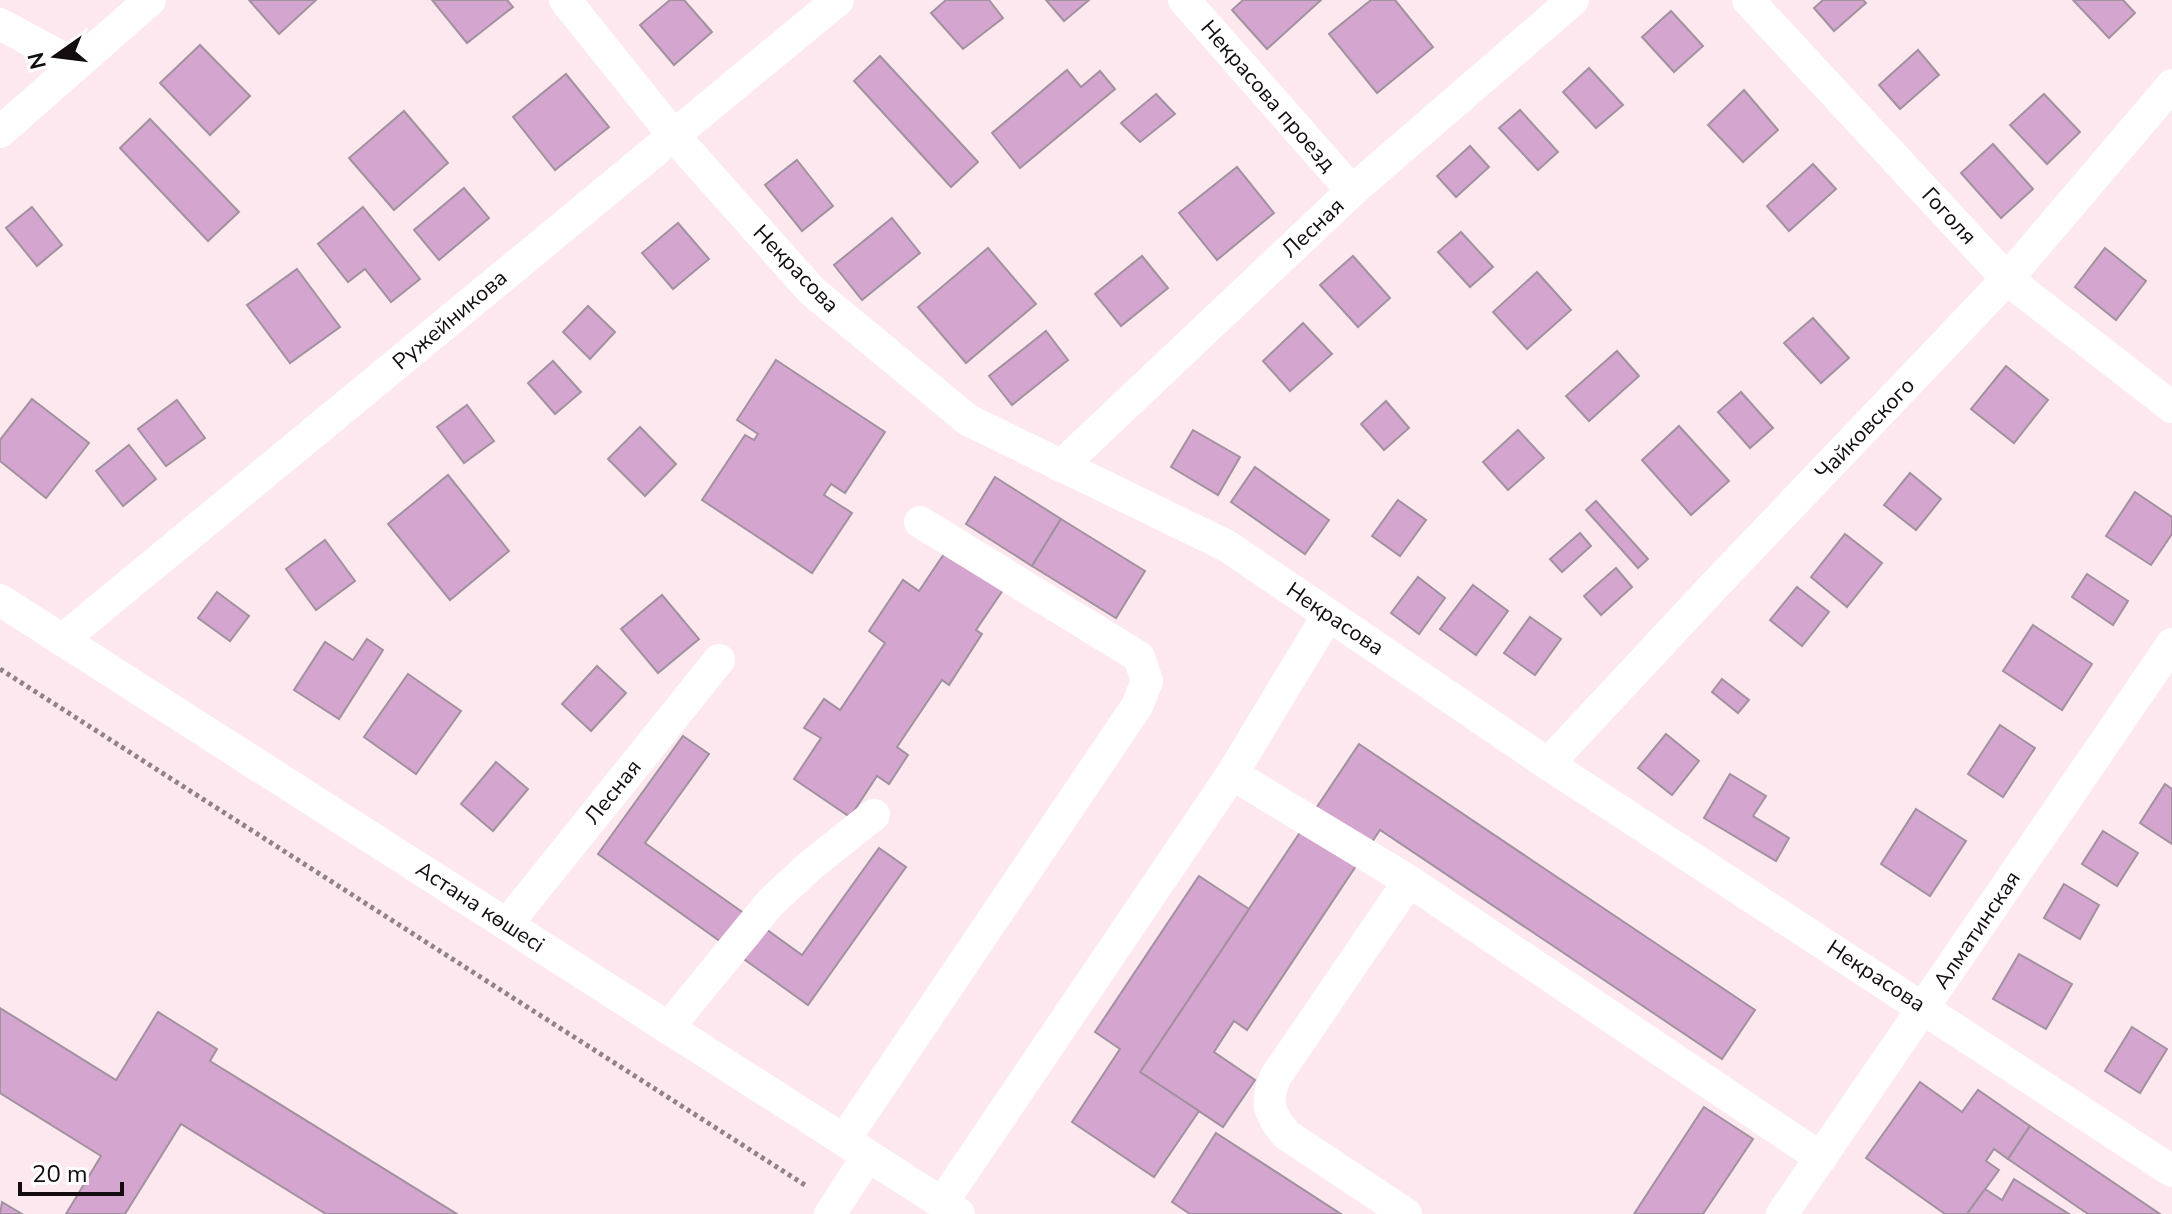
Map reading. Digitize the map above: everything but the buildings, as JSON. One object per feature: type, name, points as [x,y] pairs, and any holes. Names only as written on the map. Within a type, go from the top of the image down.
[{"type":"street","points":[[0,132],[150,0]]},
{"type":"street","name":"Некрасова","points":[[565,0],[674,136],[812,291],[968,420],[1227,546],[1548,764],[2172,1171]]},
{"type":"street","name":"Ружейникова","points":[[62,640],[838,0]]},
{"type":"street","name":"Некрасова проезд","points":[[1184,0],[1352,191]]},
{"type":"street","name":"Лесная","points":[[1061,466],[1352,191],[1573,0]]},
{"type":"street","name":"Гоголя","points":[[1748,0],[2007,279],[2172,407]]},
{"type":"street","points":[[0,24],[76,65]]},
{"type":"street","name":"Чайковского","points":[[1548,764],[2007,279],[2172,85]]},
{"type":"street","points":[[833,1210],[856,1148],[1137,706],[1147,681],[1139,657],[920,522]]},
{"type":"street","name":"Астана көшесі","points":[[0,600],[951,1209]]},
{"type":"street","points":[[951,1209],[1232,774],[1328,615]]},
{"type":"street","name":"Алматинская","points":[[1782,1214],[1924,1007],[2162,680],[2172,644]]},
{"type":"street","name":"Лесная","points":[[507,924],[719,660]]},
{"type":"street","points":[[1232,774],[1409,881],[1821,1158]]},
{"type":"street","points":[[668,1028],[770,903],[811,865],[874,815]]},
{"type":"street","points":[[1406,1214],[1287,1135],[1276,1123],[1268,1093],[1276,1076],[1409,881]]},
{"type":"path","points":[[0,669],[833,1210]]}]
